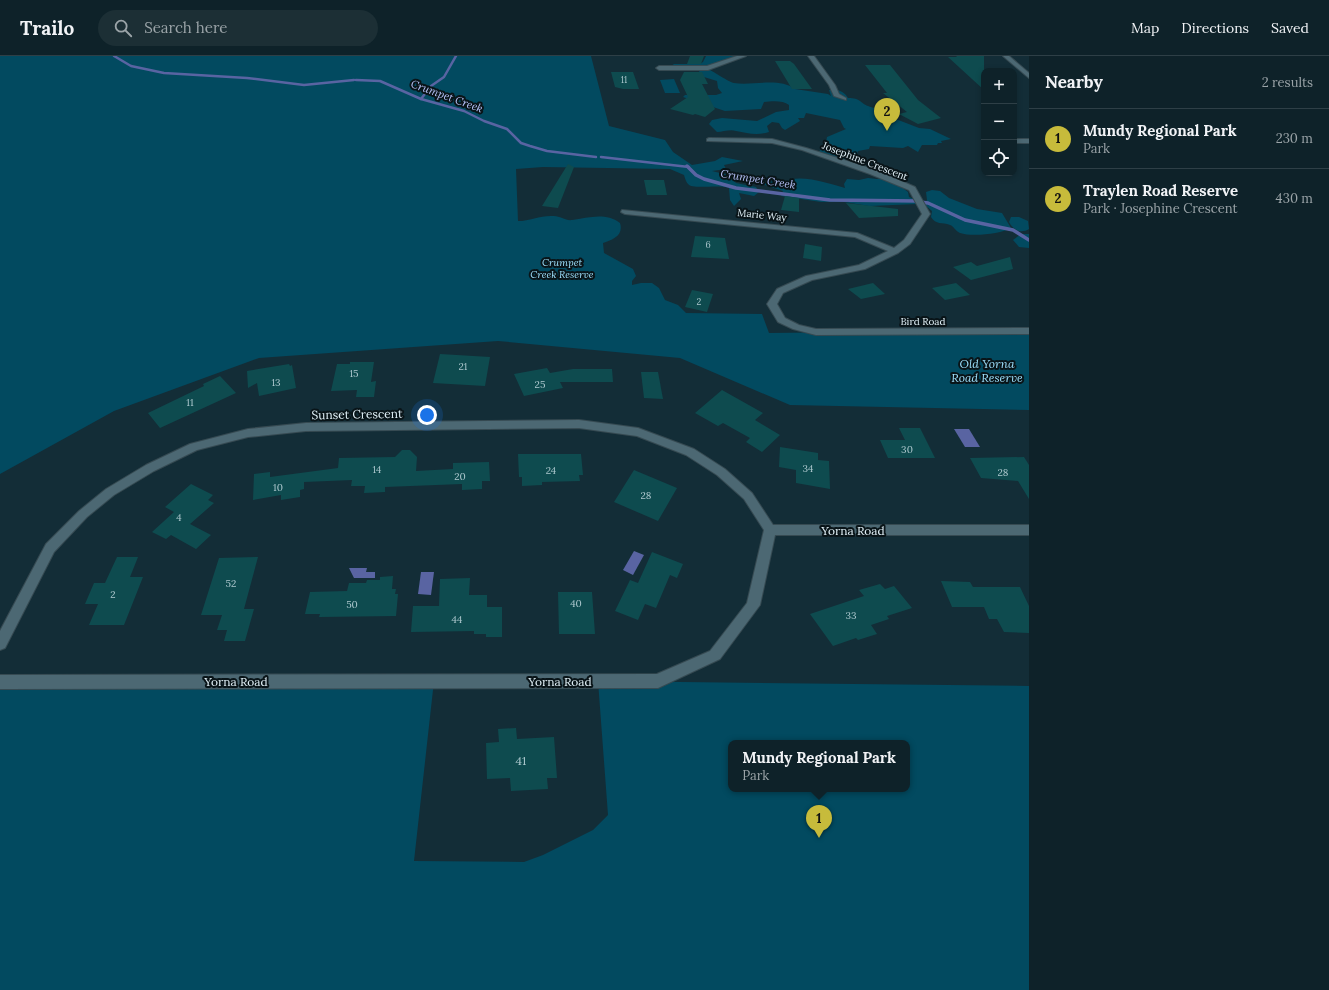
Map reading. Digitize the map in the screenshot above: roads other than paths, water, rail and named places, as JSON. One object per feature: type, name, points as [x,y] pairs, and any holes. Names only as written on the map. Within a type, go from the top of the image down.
[{"type":"street","points":[[659,68],[708,68],[743,56]]},
{"type":"street","points":[[811,56],[832,85],[836,95],[844,99]]},
{"type":"street","points":[[1006,56],[1029,76]]},
{"type":"street","name":"Josephine Crescent","points":[[709,140],[772,141],[804,149],[873,172],[912,189],[926,214],[908,242],[895,251],[862,268],[809,278],[780,291],[772,304],[781,320],[796,327],[816,332]]},
{"type":"street","points":[[1017,141],[1029,141]]},
{"type":"street","name":"Marie Way","points":[[625,212],[857,235],[895,251]]},
{"type":"street","name":"Bird Road","points":[[816,332],[1029,331]]},
{"type":"street","name":"Sunset Crescent","points":[[0,644],[50,548],[83,514],[110,492],[150,468],[194,447],[248,433],[306,427],[580,424],[638,432],[690,452],[721,472],[748,496],[770,530]]},
{"type":"street","name":"Yorna Road","points":[[0,682],[658,681],[715,655],[753,605],[770,530],[1029,530]]},
{"type":"water","points":[[954,429],[969,429],[980,447],[965,447]]},
{"type":"water","points":[[634,551],[644,555],[633,575],[623,570]]},
{"type":"water","points":[[349,568],[367,568],[366,572],[375,572],[375,578],[354,578]]},
{"type":"water","points":[[421,572],[434,572],[431,595],[418,594]]},
{"type":"waterway","name":"Crumpet Creek","points":[[114,56],[131,66],[164,73],[247,78],[304,85],[354,80]]},
{"type":"waterway","points":[[421,99],[431,86],[444,77],[456,56]]},
{"type":"waterway","name":"Crumpet Creek","points":[[356,80],[380,81],[421,99]]},
{"type":"waterway","name":"Crumpet Creek","points":[[421,99],[464,111],[484,121],[507,129],[521,143],[530,146],[547,151],[596,157]]},
{"type":"waterway","name":"Crumpet Creek","points":[[601,157],[688,167]]},
{"type":"waterway","name":"Crumpet Creek","points":[[688,167],[696,175],[704,179],[736,188],[830,200],[918,201]]},
{"type":"waterway","name":"Crumpet Creek","points":[[920,202],[928,203],[965,220],[1013,230],[1029,240]]},
{"type":"place","name":"Traylen Road Reserve","points":[[887,131]]},
{"type":"place","name":"Mundy Regional Park","points":[[819,838]]},
{"type":"park label","name":"Crumpet Creek Reserve","points":[[562,268]]},
{"type":"park label","name":"Old Yorna Road Reserve","points":[[987,370]]}]
